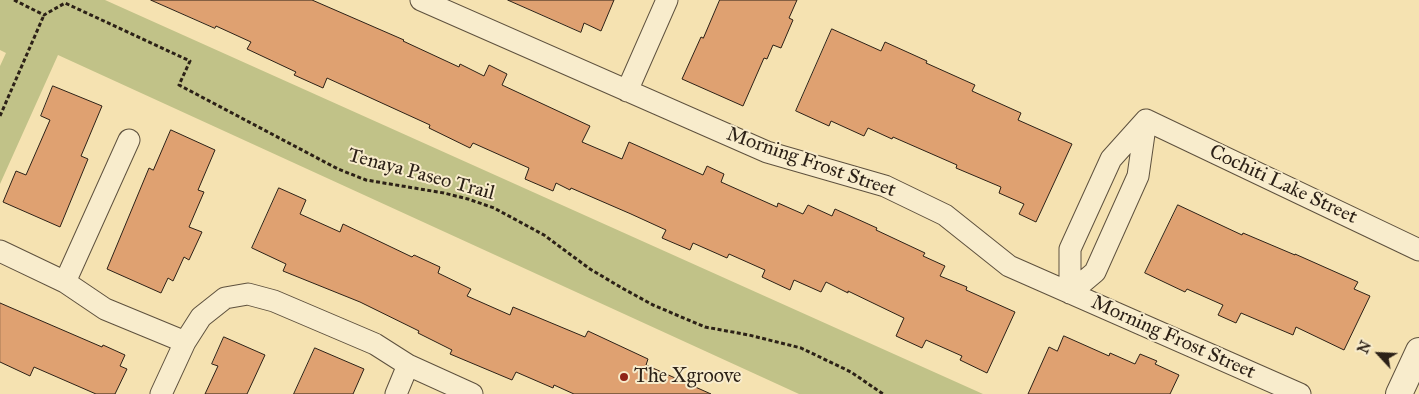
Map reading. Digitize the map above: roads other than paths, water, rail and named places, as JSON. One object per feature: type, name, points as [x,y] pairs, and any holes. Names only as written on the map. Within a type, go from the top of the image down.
[{"type":"street","name":"Morning Frost Street","points":[[421,0],[767,152],[885,186],[945,215],[1009,266],[1300,394]]},
{"type":"street","points":[[627,91],[667,0]]},
{"type":"street","points":[[1070,293],[1095,272],[1138,176],[1146,120]]},
{"type":"street","points":[[1070,293],[1070,249],[1112,159],[1146,120]]},
{"type":"street","name":"Cochiti Lake Street","points":[[1146,120],[1419,250]]},
{"type":"street","points":[[66,282],[129,140]]},
{"type":"street","points":[[0,251],[66,282],[105,310],[184,342]]},
{"type":"street","points":[[161,394],[184,342],[201,317],[225,298],[248,294],[274,301],[375,344],[408,365],[472,394]]},
{"type":"street","points":[[1399,394],[1419,351]]},
{"type":"street","points":[[396,394],[408,365]]},
{"type":"place","name":"The Xgroove","points":[[624,377]]}]
